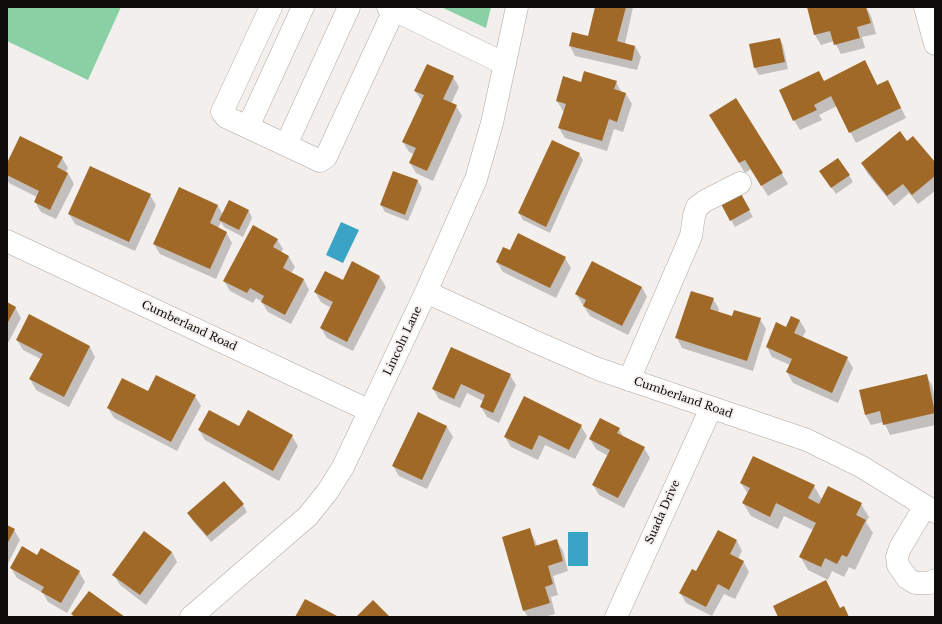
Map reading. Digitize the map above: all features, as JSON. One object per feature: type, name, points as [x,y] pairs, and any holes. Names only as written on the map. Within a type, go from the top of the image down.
[{"type":"street","points":[[271,7],[222,112],[226,117],[320,161],[326,157],[391,8],[505,64]]},
{"type":"street","points":[[248,127],[303,7]]},
{"type":"street","points":[[286,145],[349,7]]},
{"type":"street","name":"Lincoln Lane","points":[[191,617],[319,504],[343,467],[426,292],[476,179],[489,136],[517,7]]},
{"type":"street","points":[[925,7],[935,44]]},
{"type":"street","points":[[629,380],[691,236],[697,207],[705,201],[740,184]]},
{"type":"street","name":"Cumberland Road","points":[[7,241],[370,411]]},
{"type":"street","name":"Cumberland Road","points":[[426,292],[568,357],[629,380],[807,440],[862,468],[930,509]]},
{"type":"street","name":"Suada Drive","points":[[616,617],[711,408]]},
{"type":"street","points":[[930,509],[900,548],[897,557],[898,565],[907,578],[915,583],[930,583],[935,580]]},
{"type":"green space","points":[[7,7],[121,7],[88,80],[7,41]]},
{"type":"green space","points":[[441,7],[491,7],[486,28]]},
{"type":"water","points":[[341,222],[359,230],[343,263],[326,255]]},
{"type":"water","points":[[568,532],[588,532],[588,566],[568,566]]},
{"type":"building","points":[[595,7],[626,7],[617,41],[635,46],[632,61],[569,46],[572,32],[588,36]]},
{"type":"building","points":[[807,7],[866,7],[871,23],[857,27],[860,38],[834,45],[830,31],[814,35]]},
{"type":"building","points":[[780,38],[785,62],[754,68],[749,44]]},
{"type":"building","points":[[865,60],[877,85],[888,80],[901,108],[849,133],[831,96],[814,105],[817,110],[793,121],[779,90],[819,71],[824,81]]},
{"type":"building","points":[[427,64],[454,76],[443,99],[457,105],[427,171],[409,163],[416,148],[402,142],[424,95],[414,91]]},
{"type":"building","points":[[584,71],[617,81],[614,89],[626,93],[617,122],[609,119],[602,141],[558,128],[566,104],[556,101],[563,76],[581,82]]},
{"type":"building","points":[[736,98],[783,173],[761,186],[745,160],[739,163],[709,115]]},
{"type":"building","points":[[900,131],[907,141],[913,136],[935,162],[935,176],[912,195],[903,184],[887,196],[861,163]]},
{"type":"building","points":[[20,136],[63,157],[57,167],[68,173],[50,210],[34,202],[39,191],[7,175],[7,163]]},
{"type":"building","points":[[552,140],[580,153],[546,227],[518,213]]},
{"type":"building","points":[[838,158],[850,175],[831,188],[819,171]]},
{"type":"building","points":[[90,166],[151,194],[129,242],[68,214]]},
{"type":"building","points":[[393,171],[418,180],[405,215],[380,205]]},
{"type":"building","points":[[179,187],[218,205],[210,223],[227,232],[210,269],[153,244]]},
{"type":"building","points":[[740,192],[750,210],[730,221],[720,202]]},
{"type":"building","points":[[229,200],[249,210],[239,230],[219,220]]},
{"type":"building","points":[[253,225],[278,239],[273,247],[289,256],[283,268],[304,279],[285,315],[261,302],[264,296],[250,288],[247,293],[223,281]]},
{"type":"building","points":[[518,233],[566,257],[550,288],[496,262],[503,247],[510,250]]},
{"type":"building","points":[[352,261],[380,276],[347,342],[320,328],[333,302],[314,292],[325,271],[343,280]]},
{"type":"building","points":[[592,261],[642,287],[622,326],[583,306],[586,300],[575,294]]},
{"type":"building","points":[[691,291],[714,298],[710,309],[732,316],[734,310],[761,318],[747,361],[675,338]]},
{"type":"building","points":[[7,302],[16,307],[7,324]]},
{"type":"building","points":[[29,314],[90,346],[64,397],[29,379],[43,354],[16,340]]},
{"type":"building","points":[[791,316],[800,320],[794,333],[848,357],[832,393],[786,372],[792,359],[766,347],[776,322],[786,327]]},
{"type":"building","points":[[451,347],[511,374],[493,413],[480,407],[485,395],[461,384],[454,399],[432,389]]},
{"type":"building","points":[[927,374],[935,413],[883,425],[880,411],[865,415],[859,390]]},
{"type":"building","points":[[156,375],[196,395],[171,442],[107,408],[122,378],[148,391]]},
{"type":"building","points":[[524,396],[582,425],[569,450],[539,435],[532,450],[504,437]]},
{"type":"building","points":[[209,410],[239,426],[248,410],[293,435],[273,471],[198,430]]},
{"type":"building","points":[[418,412],[447,426],[422,480],[392,466]]},
{"type":"building","points":[[600,418],[620,428],[617,433],[645,447],[618,498],[592,485],[610,450],[589,439]]},
{"type":"building","points":[[753,456],[815,485],[808,498],[819,504],[828,486],[862,503],[856,515],[866,520],[847,557],[842,555],[837,564],[825,558],[821,567],[799,557],[816,523],[776,503],[770,517],[742,503],[750,488],[740,483]]},
{"type":"building","points":[[224,481],[244,504],[207,536],[187,513]]},
{"type":"building","points":[[7,525],[15,529],[7,544]]},
{"type":"building","points":[[530,528],[535,546],[557,539],[563,561],[548,566],[553,584],[545,587],[550,603],[523,611],[502,537]]},
{"type":"building","points":[[718,530],[737,540],[730,554],[744,561],[729,590],[718,584],[706,607],[679,593],[692,569],[696,571]]},
{"type":"building","points":[[144,531],[172,552],[140,595],[112,575]]},
{"type":"building","points":[[22,546],[37,555],[41,548],[80,571],[61,603],[41,592],[44,587],[10,568]]},
{"type":"building","points":[[826,580],[840,608],[844,606],[849,617],[778,617],[773,606]]},
{"type":"building","points":[[89,591],[125,617],[75,617],[71,614]]},
{"type":"building","points":[[305,599],[339,617],[295,617]]},
{"type":"building","points":[[373,600],[390,617],[356,617]]}]
